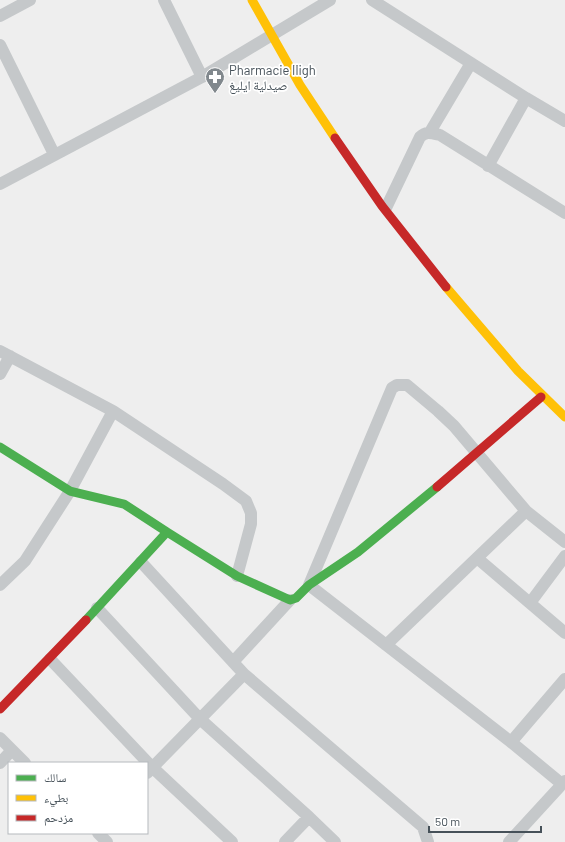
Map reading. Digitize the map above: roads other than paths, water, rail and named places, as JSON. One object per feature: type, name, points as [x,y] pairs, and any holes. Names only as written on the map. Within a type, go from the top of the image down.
[{"type":"street","points":[[0,16],[30,0]]},
{"type":"street","points":[[164,0],[202,77]]},
{"type":"street","points":[[252,0],[271,37],[306,96],[386,208],[440,280],[541,397],[565,417]]},
{"type":"street","points":[[0,184],[54,154],[202,77],[271,37],[330,0]]},
{"type":"street","points":[[372,0],[526,98],[565,121]]},
{"type":"street","points":[[0,45],[4,65],[54,154]]},
{"type":"street","points":[[430,132],[471,63]]},
{"type":"street","points":[[488,166],[526,98]]},
{"type":"street","points":[[386,208],[420,137],[424,133],[430,132],[440,136],[565,213]]},
{"type":"street","points":[[0,374],[5,354],[113,411],[246,501],[251,513],[251,524],[237,576]]},
{"type":"street","points":[[309,585],[392,388],[402,384],[411,388],[454,426],[526,511],[565,542]]},
{"type":"street","points":[[233,662],[290,600],[296,598],[309,585],[358,552],[477,454],[541,397]]},
{"type":"street","points":[[0,585],[25,561],[70,491],[113,411]]},
{"type":"street","points":[[0,447],[70,491],[124,504],[237,576],[290,600]]},
{"type":"street","points":[[386,645],[526,511]]},
{"type":"street","points":[[0,709],[50,659],[141,562],[167,532]]},
{"type":"street","points":[[530,604],[565,556]]},
{"type":"street","points":[[477,558],[565,633]]},
{"type":"street","points":[[141,562],[244,674],[423,827],[428,842]]},
{"type":"street","points":[[309,585],[563,782],[509,842]]},
{"type":"street","points":[[97,608],[200,719],[309,817],[334,842]]},
{"type":"street","points":[[50,659],[143,762]]},
{"type":"street","points":[[232,842],[150,770],[244,674]]},
{"type":"street","points":[[511,742],[565,679]]},
{"type":"street","points":[[0,738],[24,762]]},
{"type":"street","points":[[0,763],[12,750]]},
{"type":"street","points":[[285,842],[309,817]]},
{"type":"street","points":[[99,834],[107,842]]},
{"type":"place","name":"Pharmacie Iligh صيدلية ايليغ","points":[[215,94]]}]
